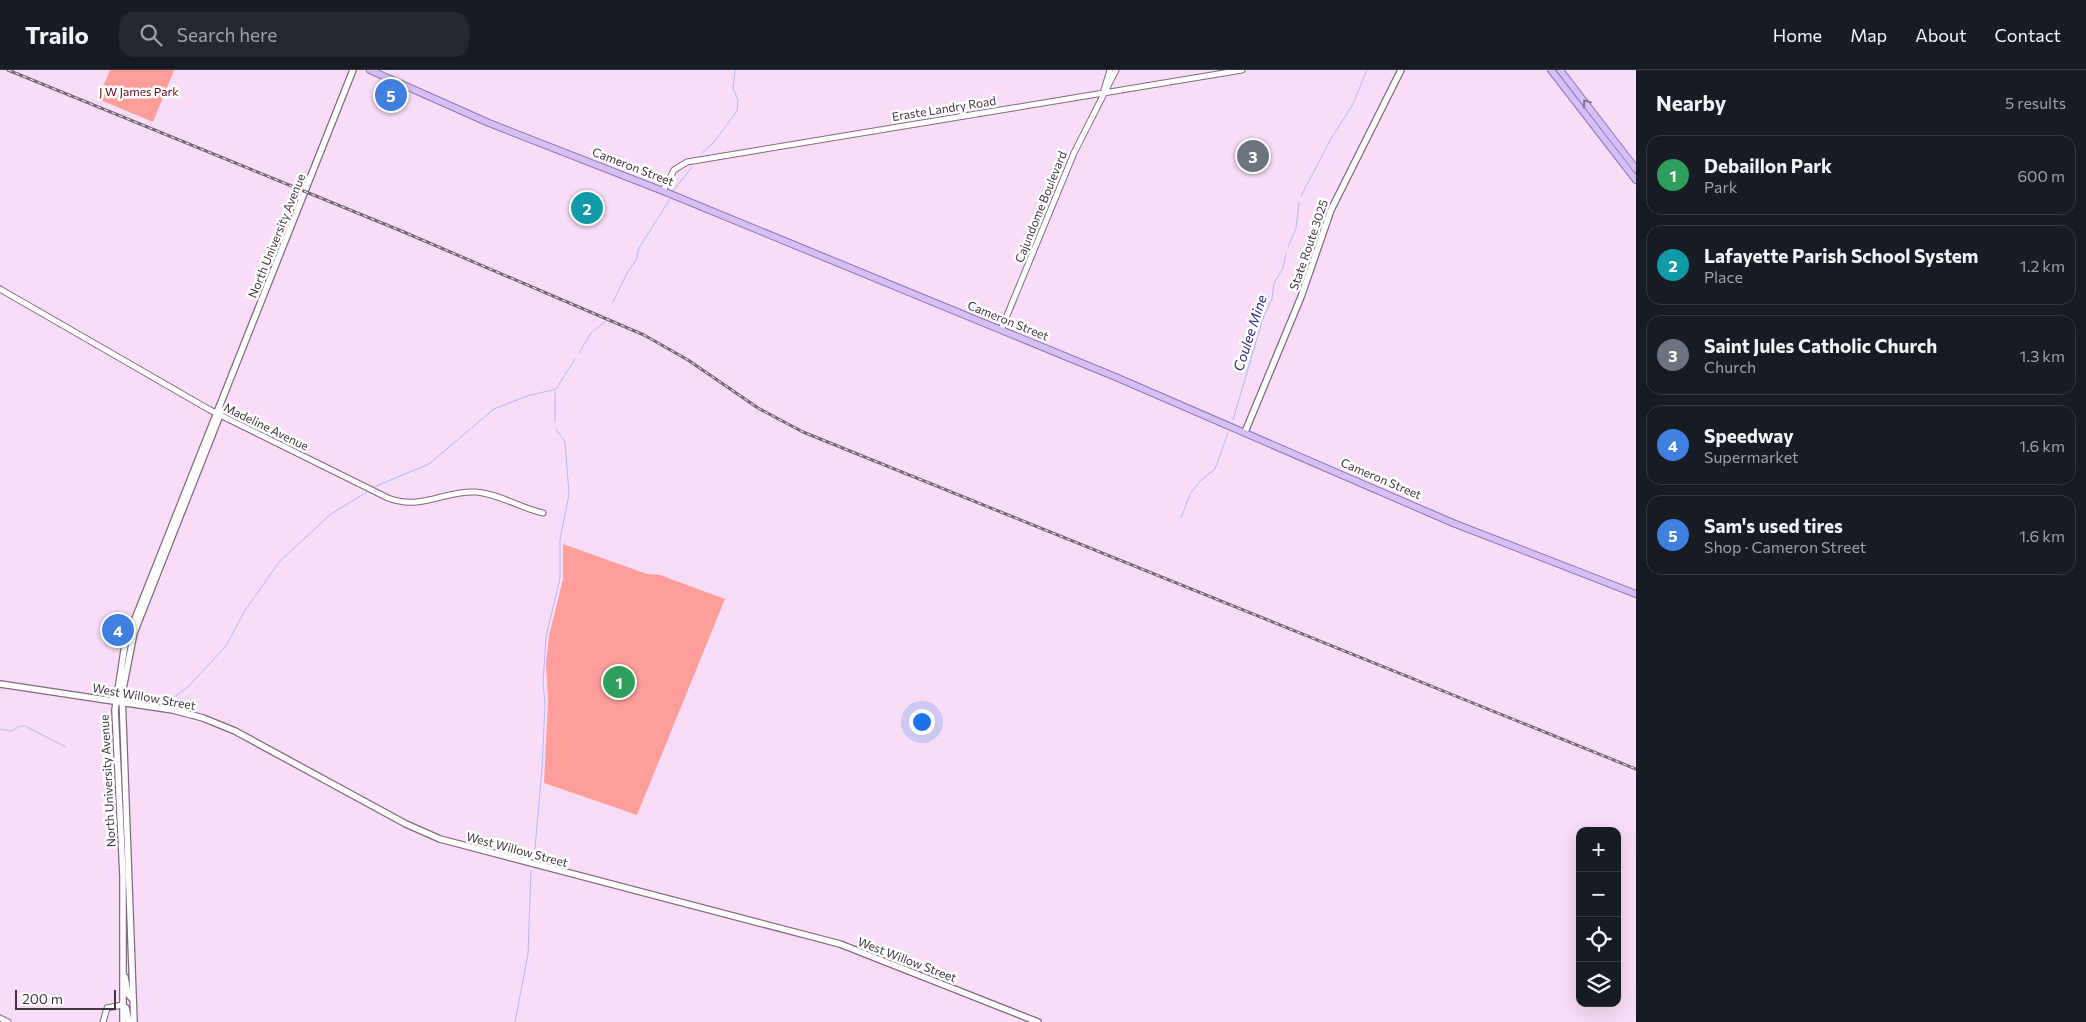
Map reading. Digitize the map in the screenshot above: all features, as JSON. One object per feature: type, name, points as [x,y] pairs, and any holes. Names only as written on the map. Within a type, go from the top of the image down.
[{"type":"main road","name":"North University Avenue","points":[[123,1022],[121,797],[118,702],[122,659],[131,626],[353,70]]},
{"type":"main road","name":"Cameron Street","points":[[370,70],[491,124],[663,191],[1246,432],[1482,534],[1636,594]]},
{"type":"main road","name":"State Route 3025","points":[[1246,432],[1295,313],[1333,203],[1401,70]]},
{"type":"main road","points":[[1551,70],[1636,180]]},
{"type":"main road","points":[[1561,71],[1636,169]]},
{"type":"main road","name":"West Willow Street","points":[[0,684],[186,713],[228,728],[406,824],[451,843],[840,944],[1038,1022]]},
{"type":"main road","name":"North University Avenue","points":[[121,797],[134,1022]]},
{"type":"main road","points":[[123,930],[130,932]]},
{"type":"main road","points":[[123,951],[127,953],[131,964]]},
{"type":"main road","points":[[122,970],[128,994],[133,1000]]},
{"type":"main road","points":[[122,1005],[126,1008],[129,1022]]},
{"type":"street","name":"Cajundome Boulevard","points":[[1104,93],[1110,70]]},
{"type":"street","name":"Cajundome Boulevard","points":[[1001,330],[1074,153],[1104,93],[1112,82],[1116,70]]},
{"type":"street","name":"Eraste Landry Road","points":[[663,191],[674,170],[687,162],[1192,80],[1242,70]]},
{"type":"street","name":"Madeline Avenue","points":[[0,289],[218,412],[394,500],[425,502],[456,494],[477,492],[543,513]]},
{"type":"street","points":[[103,1022],[107,1008],[122,1005]]},
{"type":"street","points":[[0,1018],[8,1022]]},
{"type":"green space","name":"J W James Park","points":[[110,70],[174,70],[153,122],[98,99]]},
{"type":"green space","points":[[563,544],[647,574],[660,575],[725,599],[637,815],[544,783],[548,701],[546,663],[549,636],[563,579]]},
{"type":"waterway","points":[[702,153],[714,142],[737,111],[738,100],[733,88],[735,70]]},
{"type":"waterway","name":"Coulee Mine","points":[[1301,196],[1332,137],[1352,106],[1367,70]]},
{"type":"waterway","points":[[673,191],[692,167]]},
{"type":"waterway","points":[[613,302],[627,273],[636,260],[639,248],[670,199]]},
{"type":"waterway","name":"Coulee Mine","points":[[1288,247],[1296,228],[1299,203]]},
{"type":"waterway","name":"Coulee Mine","points":[[1233,420],[1263,318],[1272,299],[1274,283],[1283,268],[1286,253]]},
{"type":"waterway","points":[[579,353],[591,333],[607,320]]},
{"type":"waterway","points":[[374,487],[429,464],[494,409],[527,396],[556,389],[575,359]]},
{"type":"waterway","points":[[555,391],[555,422]]},
{"type":"waterway","points":[[534,859],[542,769],[545,703],[543,683],[546,637],[560,578],[560,539],[569,494],[565,442],[556,429]]},
{"type":"waterway","name":"Coulee Mine","points":[[1181,518],[1190,494],[1200,481],[1215,469],[1228,433]]},
{"type":"waterway","points":[[171,699],[188,687],[226,646],[244,612],[279,562],[331,514],[367,492]]},
{"type":"waterway","points":[[0,729],[12,731],[20,726],[25,726],[66,747]]},
{"type":"waterway","points":[[515,1022],[528,954],[531,871]]},
{"type":"railway","points":[[8,70],[399,230],[644,335],[688,360],[758,408],[803,432],[1636,769]]},
{"type":"place","name":"Sam's used tires","points":[[391,95]]},
{"type":"place","name":"Saint Jules Catholic Church","points":[[1253,156]]},
{"type":"place","name":"Lafayette Parish School System","points":[[587,208]]},
{"type":"place","name":"Speedway","points":[[118,630]]},
{"type":"place","name":"Debaillon Park","points":[[619,682]]}]
